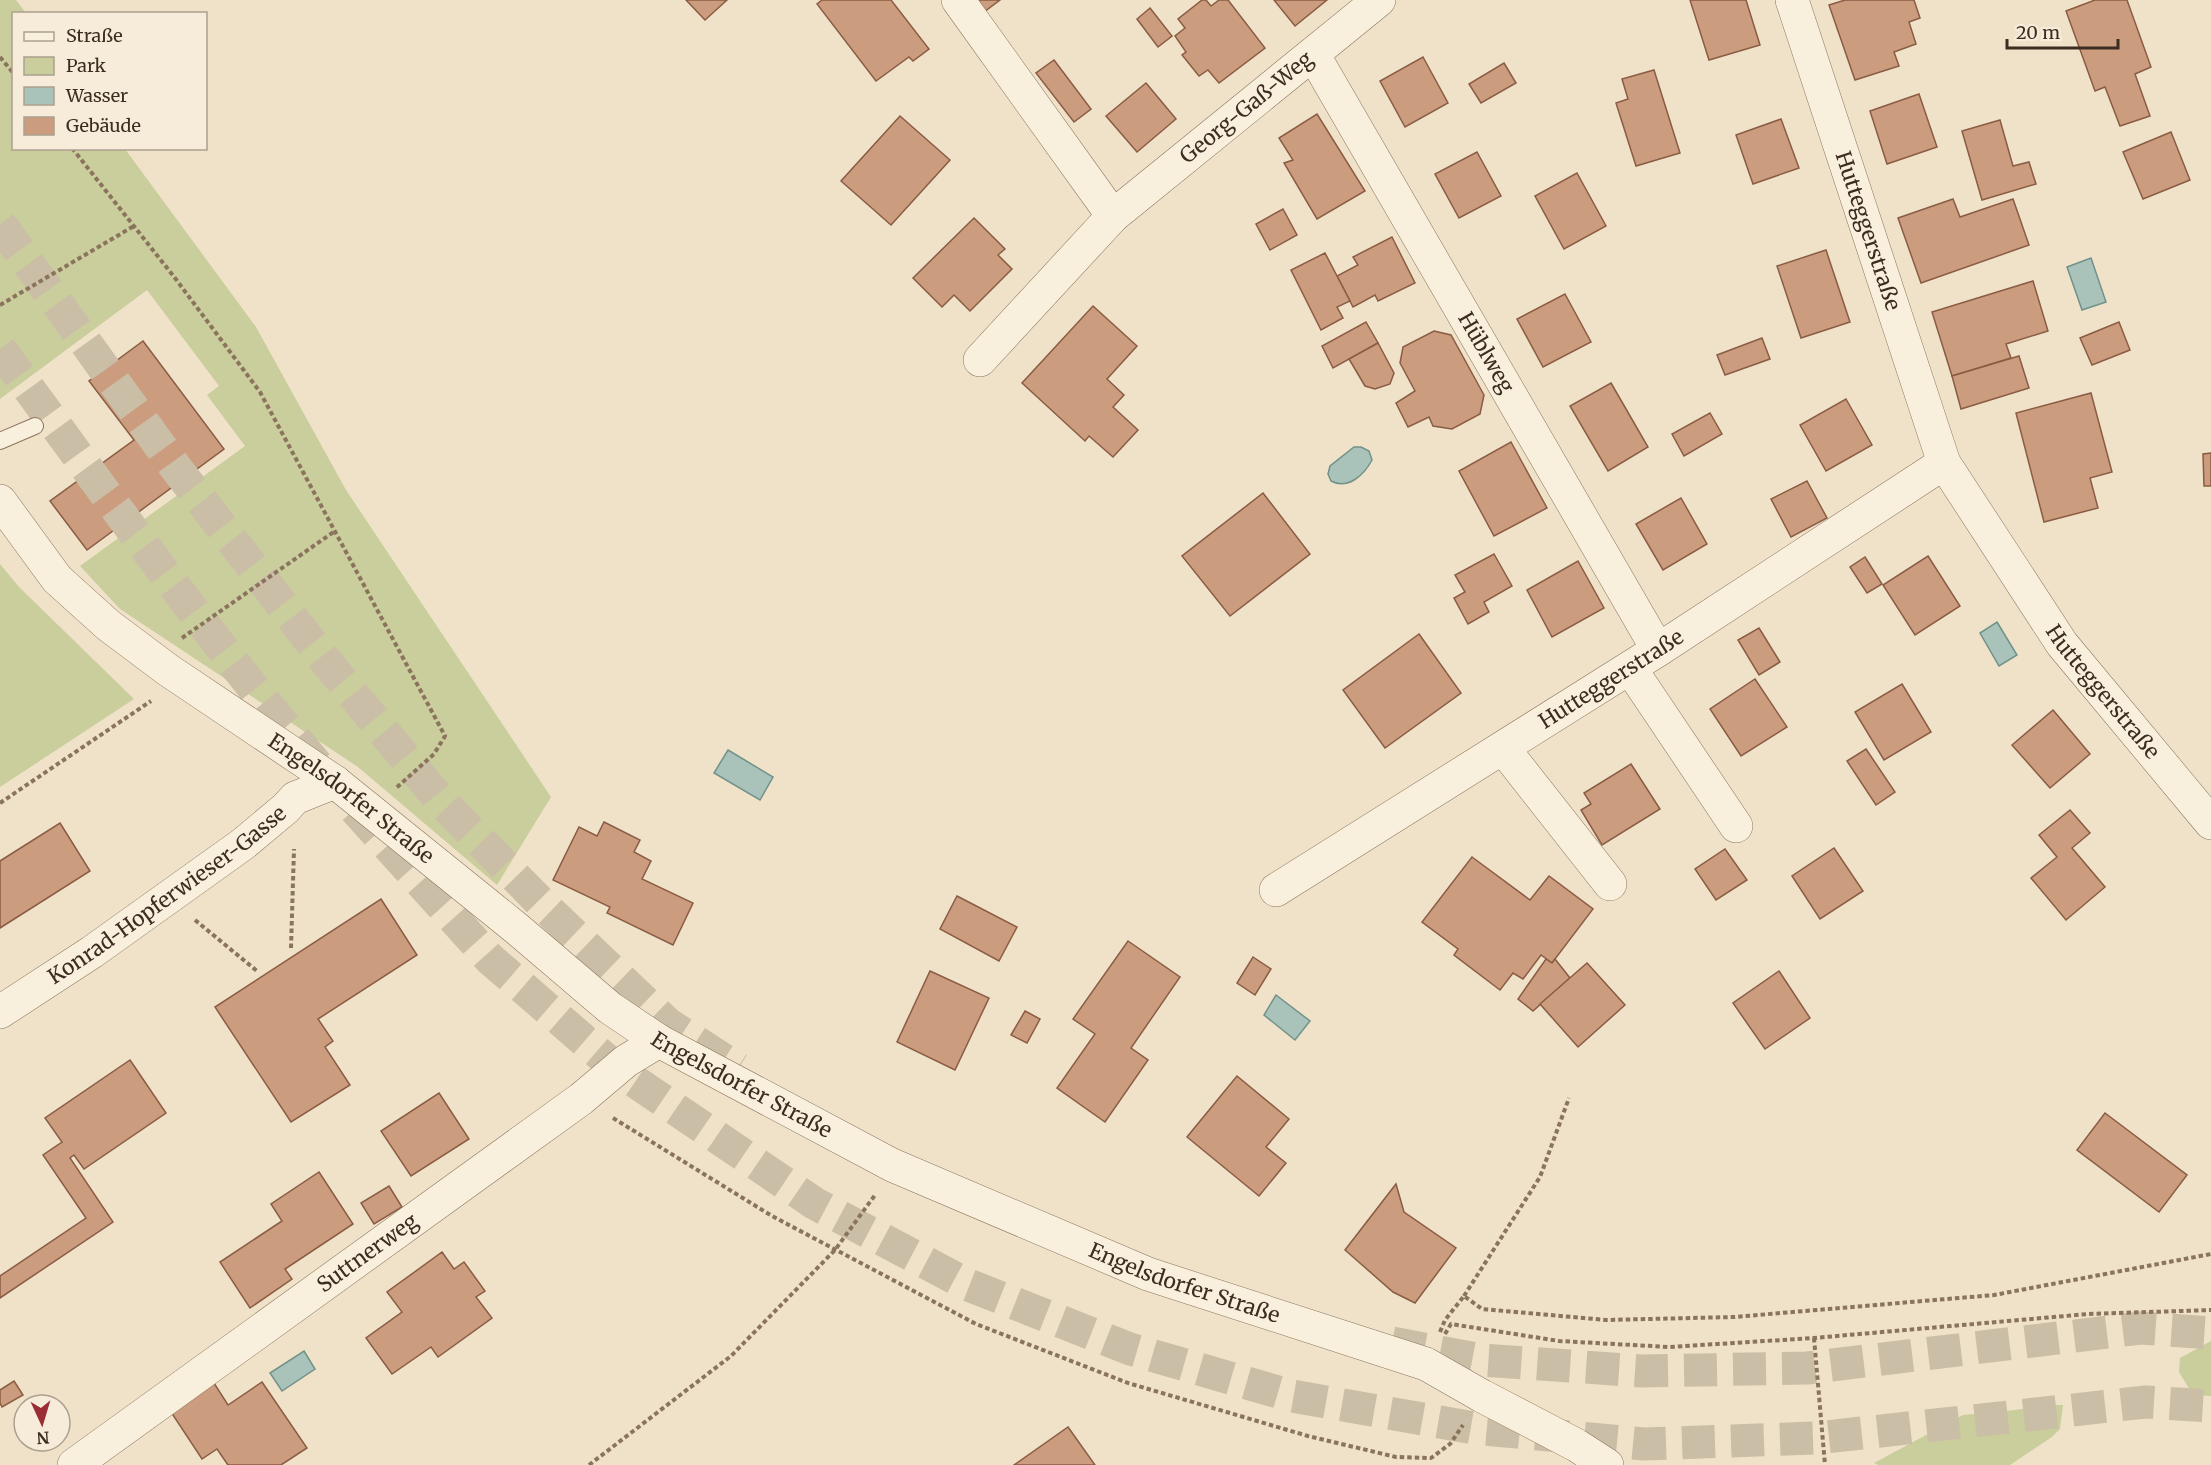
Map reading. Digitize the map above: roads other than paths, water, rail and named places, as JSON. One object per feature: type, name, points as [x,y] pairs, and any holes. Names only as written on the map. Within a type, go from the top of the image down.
[{"type":"street","points":[[958,0],[1113,216]]},
{"type":"street","name":"Georg-Gaß-Weg","points":[[981,360],[1113,216],[1379,0]]},
{"type":"street","name":"Hutteggerstraße","points":[[1792,0],[1944,463],[2062,644],[2211,824]]},
{"type":"street","name":"Hüblweg","points":[[1313,54],[1658,650]]},
{"type":"street","name":"Hutteggerstraße","points":[[1276,890],[1630,668],[1944,463]]},
{"type":"street","name":"Engelsdorfer Straße","points":[[0,501],[57,579],[108,625],[168,670],[335,782],[516,928],[610,1008],[659,1041],[892,1165],[1148,1274],[1433,1353],[1482,1396],[1576,1445],[1607,1465]]},
{"type":"street","points":[[1630,668],[1736,826]]},
{"type":"street","points":[[1503,748],[1610,884]]},
{"type":"street","name":"Konrad-Hopferwieser-Gasse","points":[[0,1012],[92,952],[234,850],[295,798],[335,782]]},
{"type":"street","name":"Suttnerweg","points":[[74,1465],[581,1099],[626,1061],[659,1041]]},
{"type":"lane","points":[[0,441],[35,426]]},
{"type":"water","points":[[2091,258],[2106,302],[2082,310],[2067,267]]},
{"type":"water","points":[[1354,447],[1361,447],[1369,451],[1372,460],[1369,466],[1355,480],[1343,484],[1331,481],[1328,474],[1330,466]]},
{"type":"water","points":[[1997,622],[2017,655],[1999,666],[1980,633]]},
{"type":"water","points":[[728,750],[773,777],[760,800],[714,773]]},
{"type":"water","points":[[1276,995],[1310,1021],[1295,1040],[1264,1015]]},
{"type":"water","points":[[304,1351],[315,1369],[282,1391],[270,1373]]},
{"type":"tunnel","points":[[0,224],[176,468],[324,659],[439,799],[544,906],[668,1024],[738,1069]]},
{"type":"tunnel","points":[[0,349],[194,612],[317,765]]},
{"type":"tunnel","points":[[355,809],[490,959],[618,1070],[814,1203],[966,1284],[1130,1349],[1292,1396],[1474,1428],[1644,1444],[1816,1438],[2146,1402],[2211,1406]]},
{"type":"tunnel","points":[[1392,1343],[1482,1360],[1642,1371],[1807,1368],[2141,1328],[2211,1333]]}]
